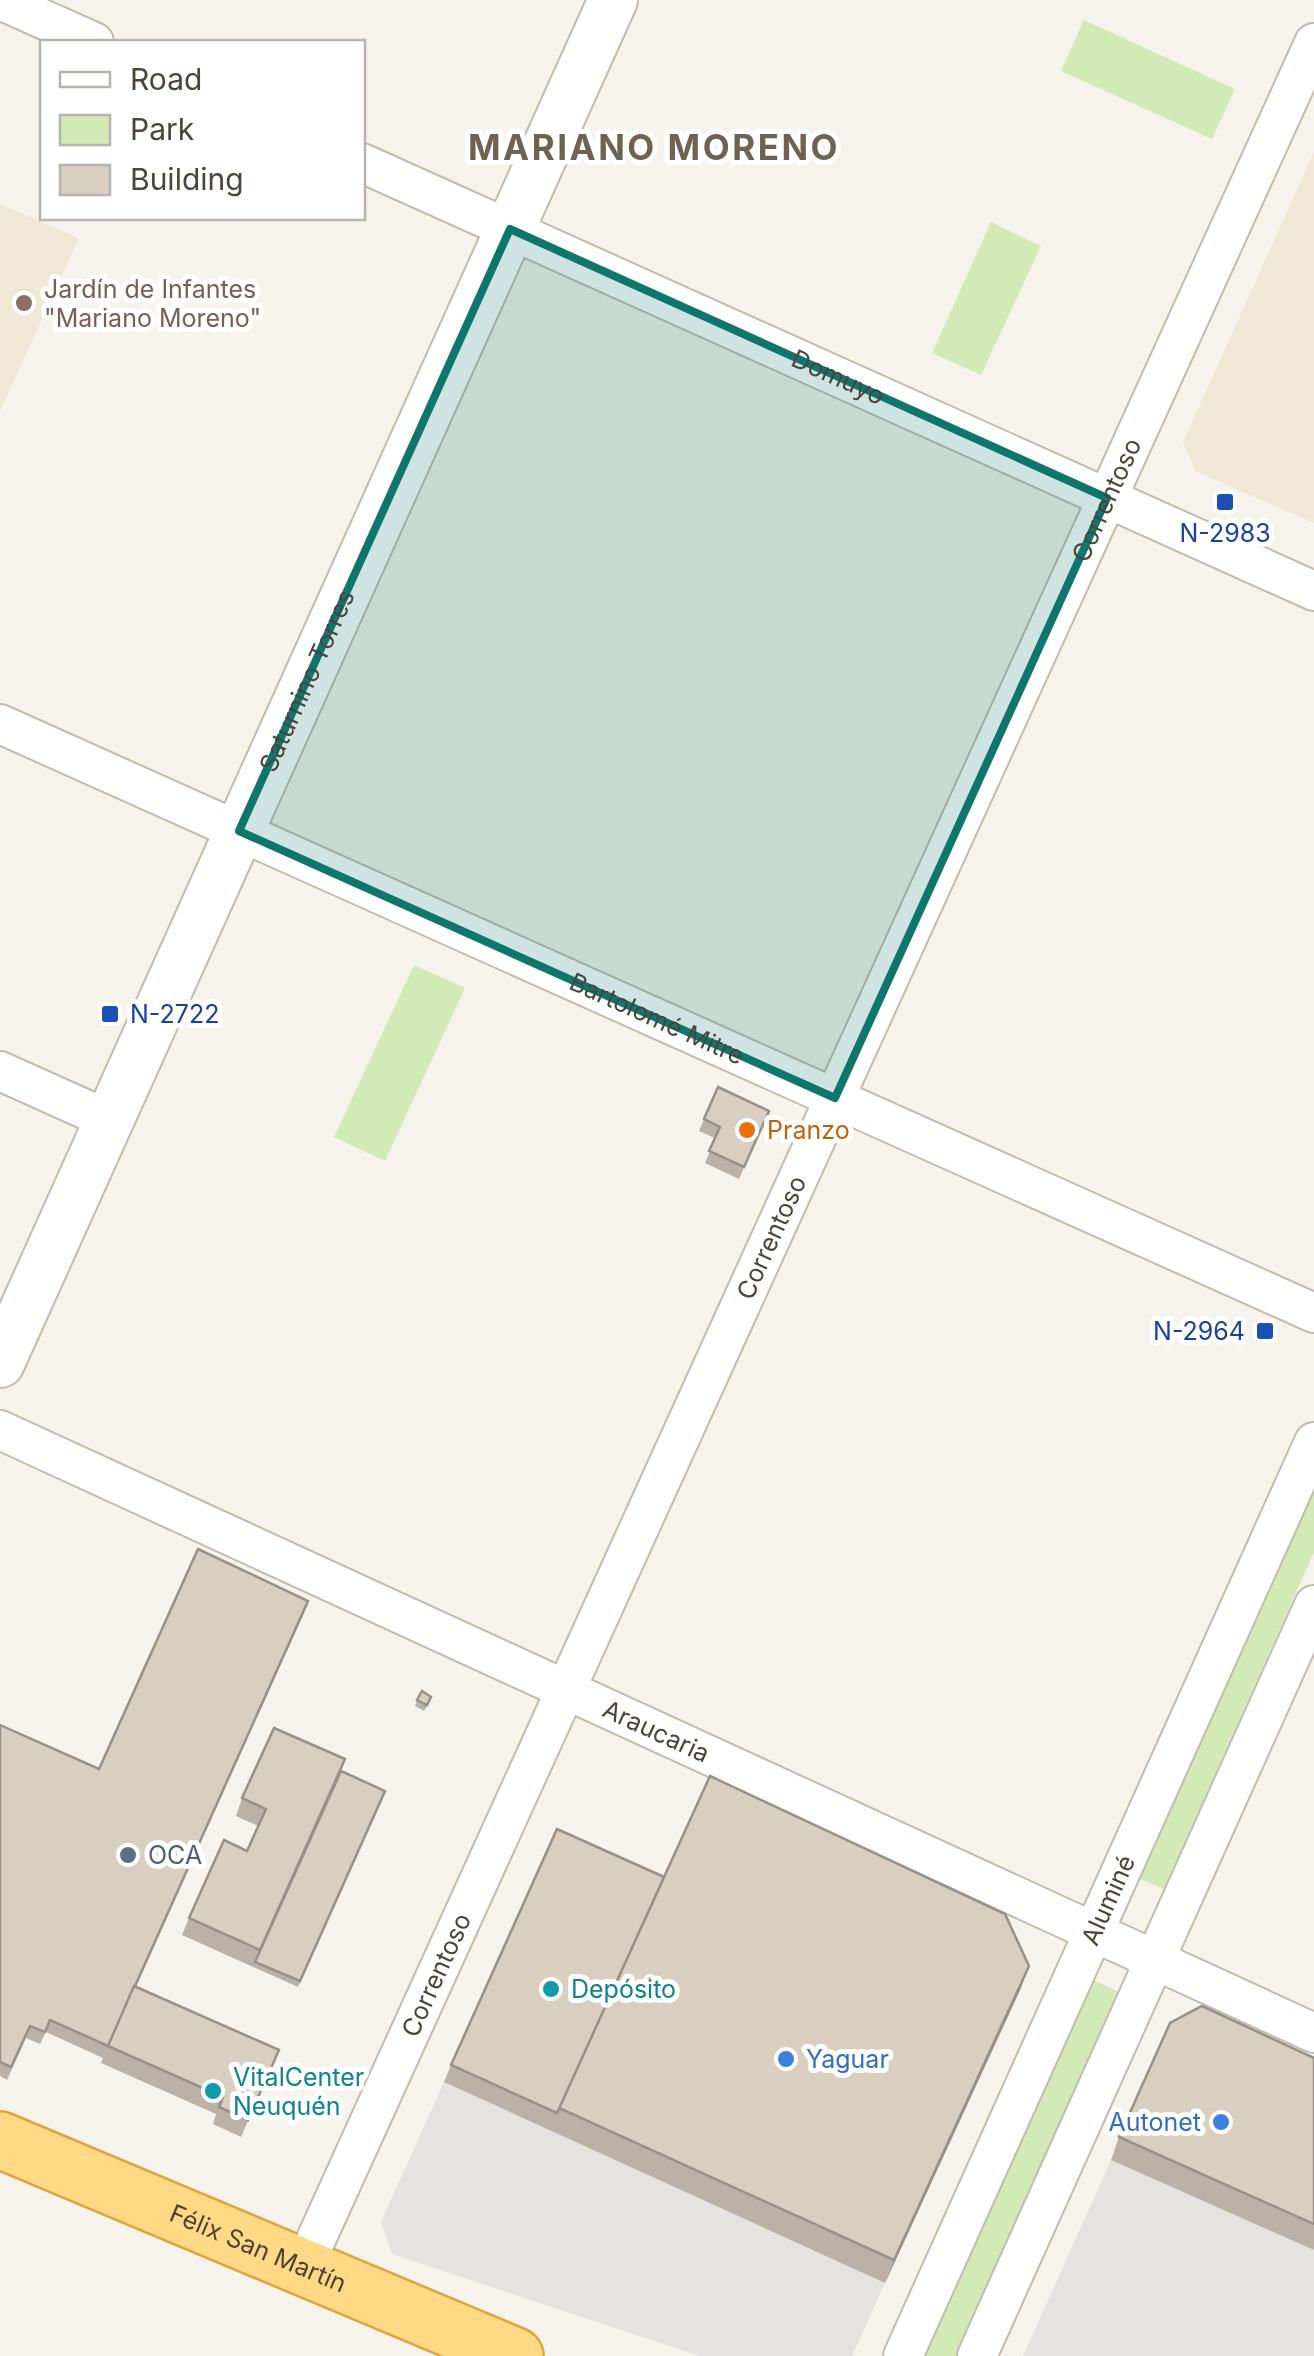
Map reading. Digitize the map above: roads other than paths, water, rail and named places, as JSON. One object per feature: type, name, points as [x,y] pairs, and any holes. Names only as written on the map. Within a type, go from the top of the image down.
[{"type":"highway","name":"Félix San Martín","points":[[0,2140],[515,2356]]},
{"type":"street","points":[[0,0],[90,40]]},
{"type":"street","name":"Saturnino Torres","points":[[0,1364],[613,0]]},
{"type":"street","name":"Correntoso","points":[[303,2268],[1314,43]]},
{"type":"street","name":"Domuyo","points":[[365,164],[1314,591]]},
{"type":"street","name":"Bartolomé Mitre","points":[[0,724],[1314,1312]]},
{"type":"street","points":[[0,1071],[109,1120]]},
{"type":"street","name":"Araucaria","points":[[0,1430],[1314,2033]]},
{"type":"street","name":"Aluminé","points":[[903,2356],[1314,1442]]},
{"type":"street","points":[[977,2356],[1314,1605]]},
{"type":"place","name":"Jardín de Infantes \"Mariano Moreno\"","points":[[24,303]]},
{"type":"place","name":"N-2983","points":[[1225,502]]},
{"type":"place","name":"N-2722","points":[[110,1014]]},
{"type":"place","name":"Pranzo","points":[[747,1130]]},
{"type":"place","name":"N-2964","points":[[1265,1331]]},
{"type":"place","name":"OCA","points":[[128,1855]]},
{"type":"place","name":"Depósito","points":[[551,1989]]},
{"type":"place","name":"Yaguar","points":[[786,2059]]},
{"type":"place","name":"VitalCenter Neuquén","points":[[213,2091]]},
{"type":"place","name":"Autonet","points":[[1221,2122]]},
{"type":"district","name":"MARIANO MORENO","points":[[654,147]]}]
